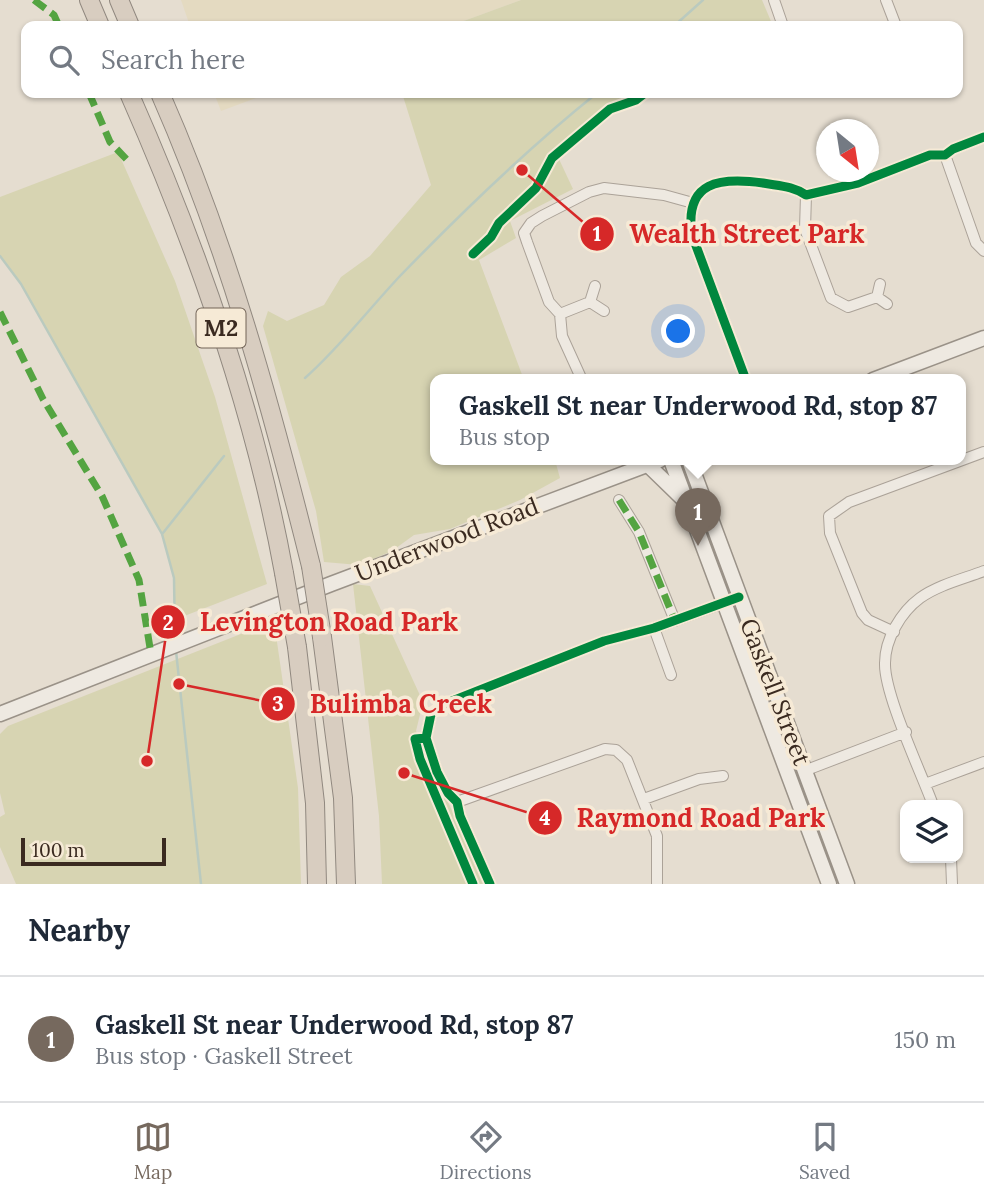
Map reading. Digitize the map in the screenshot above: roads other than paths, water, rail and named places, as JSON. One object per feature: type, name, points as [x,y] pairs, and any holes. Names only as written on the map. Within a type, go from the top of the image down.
[{"type":"highway","points":[[89,0],[98,21]]},
{"type":"highway","points":[[119,0],[128,21]]},
{"type":"highway","name":"M2","points":[[132,98],[181,215],[212,301],[255,446],[284,573],[297,647],[315,803],[317,884]]},
{"type":"highway","name":"M2","points":[[162,98],[217,237],[246,322],[311,566],[343,798],[346,884]]},
{"type":"main road","points":[[889,374],[984,338]]},
{"type":"main road","name":"Underwood Road","points":[[0,714],[646,465]]},
{"type":"main road","name":"Gaskell Street","points":[[656,465],[686,502]]},
{"type":"main road","name":"Gaskell Street","points":[[673,465],[686,502],[732,599]]},
{"type":"main road","name":"Gaskell Street","points":[[691,465],[732,599],[798,774],[845,879]]},
{"type":"main road","name":"Gaskell Street","points":[[798,774],[824,882]]},
{"type":"main road","points":[[824,882],[845,879]]},
{"type":"street","points":[[774,0],[781,21]]},
{"type":"street","points":[[886,0],[894,21]]},
{"type":"street","points":[[744,374],[692,235],[693,202],[709,186],[731,179],[795,188],[806,195],[858,183],[930,155],[945,155],[984,137]]},
{"type":"street","points":[[945,155],[976,243],[984,251]]},
{"type":"street","points":[[579,374],[562,337],[560,314],[549,302],[524,233],[531,223],[589,191],[604,188],[664,195],[693,202]]},
{"type":"street","points":[[806,195],[805,229],[831,298],[848,307],[877,297]]},
{"type":"street","points":[[877,297],[880,284]]},
{"type":"street","points":[[590,302],[595,286]]},
{"type":"street","points":[[877,297],[887,304]]},
{"type":"street","points":[[560,314],[590,302]]},
{"type":"street","points":[[590,302],[604,311]]},
{"type":"street","points":[[966,459],[984,452]]},
{"type":"street","points":[[894,632],[868,620],[862,612],[830,533],[829,516],[849,502],[949,465]]},
{"type":"street","points":[[619,500],[639,532],[675,621]]},
{"type":"street","points":[[931,800],[886,677],[886,654],[894,632],[908,609],[920,598],[984,571]]},
{"type":"street","points":[[490,884],[460,816],[457,802],[448,793],[437,772],[426,738],[431,715],[442,705],[604,641],[654,628],[732,599]]},
{"type":"street","points":[[654,628],[671,675]]},
{"type":"street","points":[[798,774],[906,732]]},
{"type":"street","points":[[457,802],[605,750],[616,750],[622,754],[644,799],[657,836],[657,884]]},
{"type":"street","points":[[925,784],[984,762]]},
{"type":"street","points":[[644,799],[699,779],[723,776]]},
{"type":"street","points":[[951,863],[952,884]]},
{"type":"waterway","points":[[680,21],[703,0]]},
{"type":"waterway","points":[[305,378],[471,205],[545,136],[591,98]]},
{"type":"waterway","points":[[0,256],[21,284],[162,534],[174,578],[175,641]]},
{"type":"waterway","points":[[163,533],[224,456]]},
{"type":"waterway","points":[[176,651],[201,884]]},
{"type":"place","name":"Wealth Street Park","points":[[522,170]]},
{"type":"place","name":"Gaskell St near Underwood Rd, stop 87","points":[[698,546]]},
{"type":"place","name":"Bulimba Creek","points":[[179,684]]},
{"type":"place","name":"Levington Road Park","points":[[147,761]]},
{"type":"place","name":"Raymond Road Park","points":[[404,773]]}]
